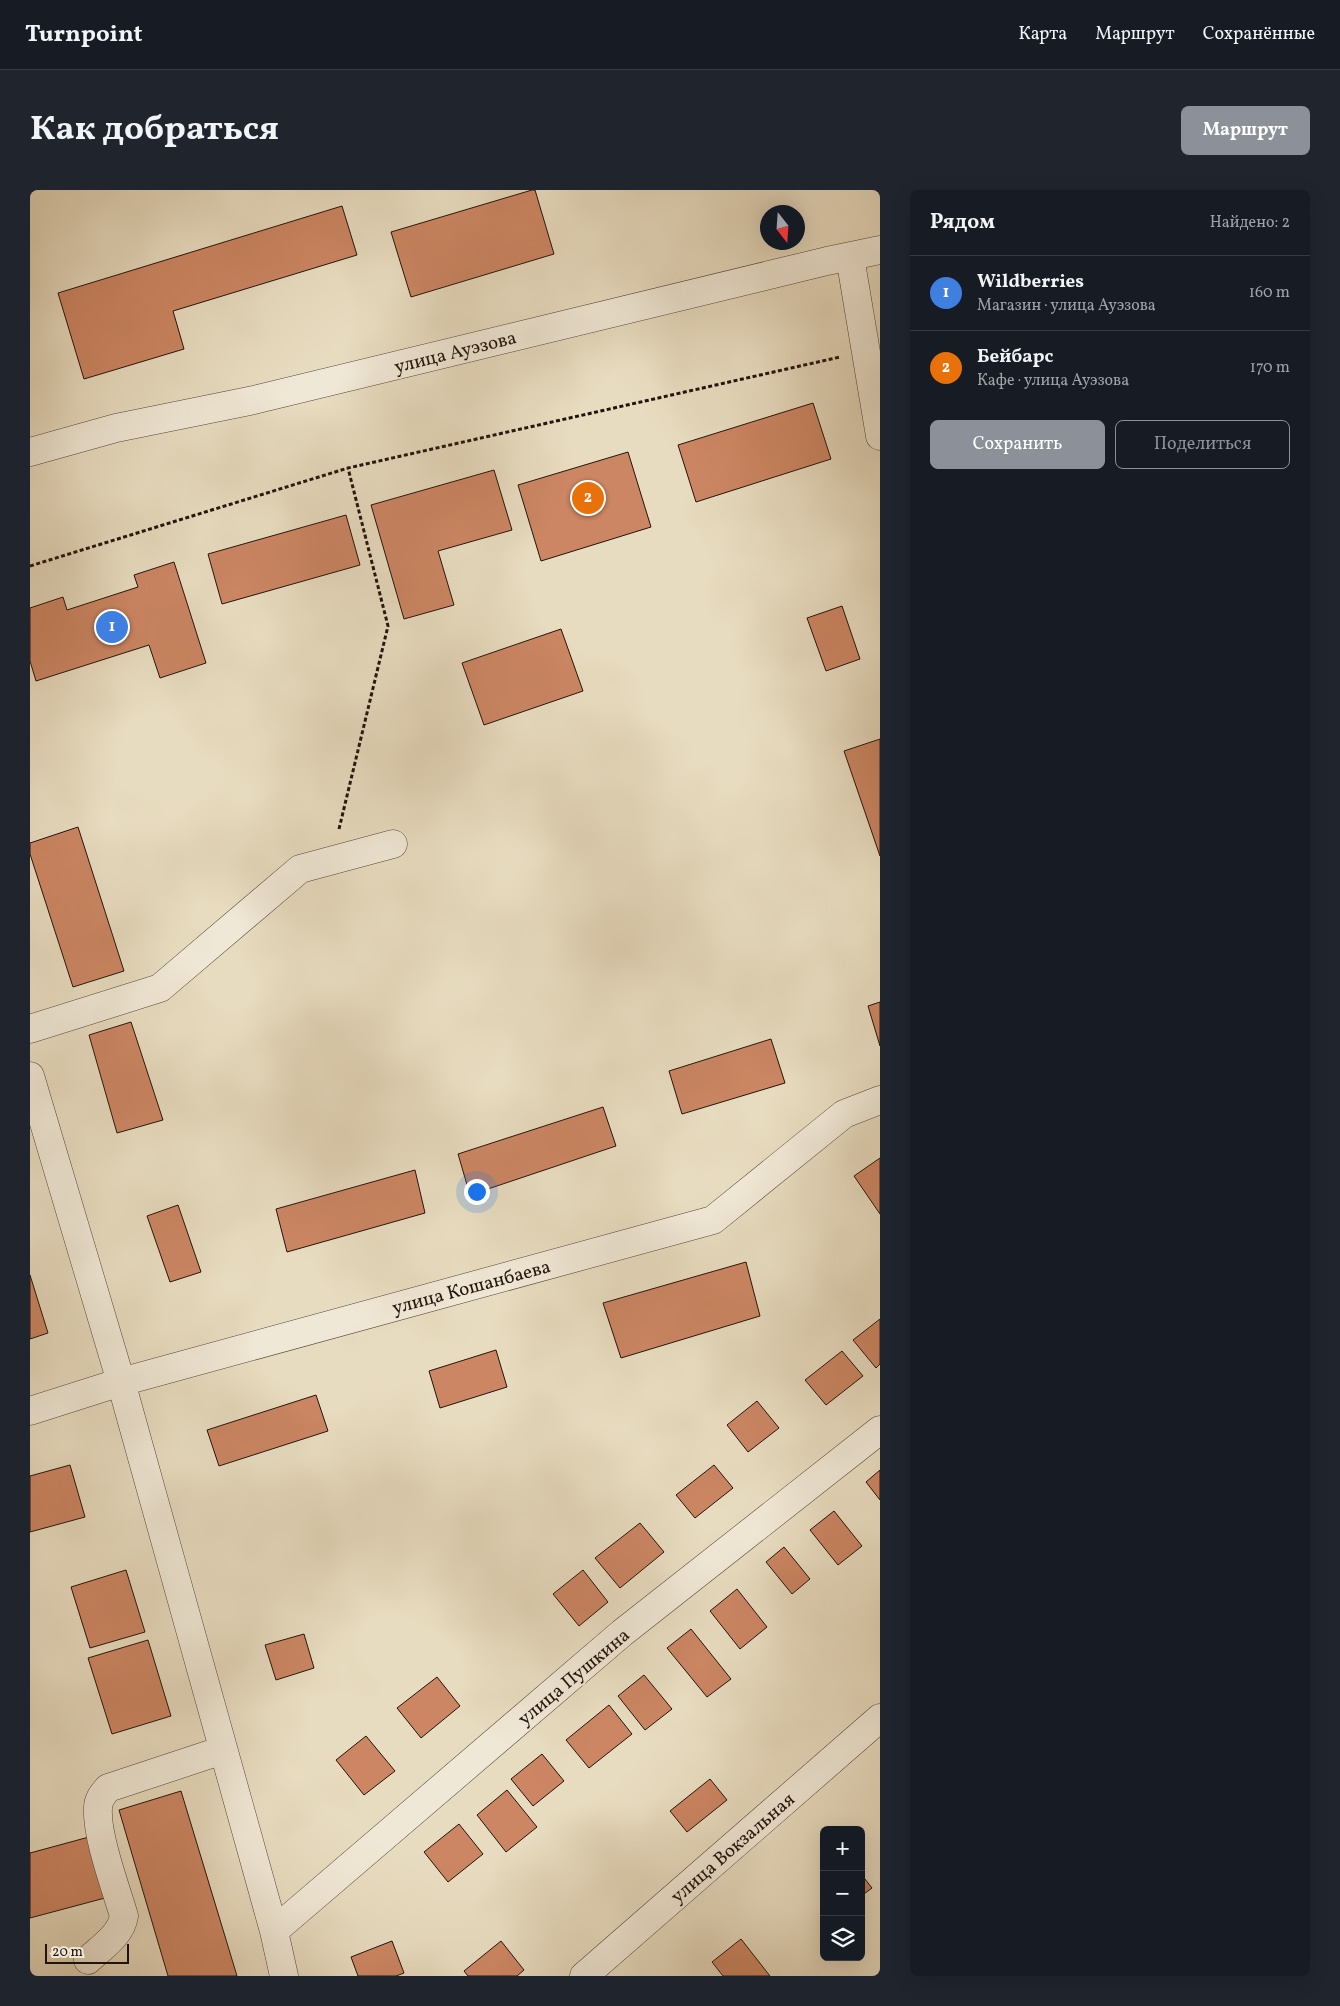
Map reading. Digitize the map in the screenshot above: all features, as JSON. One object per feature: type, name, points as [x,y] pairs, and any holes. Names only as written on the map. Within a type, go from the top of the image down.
[{"type":"street","name":"улица Ауэзова","points":[[30,452],[116,428],[254,400],[827,261],[880,250]]},
{"type":"street","points":[[850,257],[880,436]]},
{"type":"street","points":[[30,1029],[160,988],[300,869],[393,844]]},
{"type":"street","points":[[30,1076],[121,1382],[274,1931],[284,1976]]},
{"type":"street","name":"улица Кошанбаева","points":[[30,1411],[121,1382],[713,1220],[844,1114],[880,1100]]},
{"type":"street","name":"улица Пушкина","points":[[274,1931],[622,1633],[880,1430]]},
{"type":"street","name":"улица Вокзальная","points":[[584,1976],[880,1718]]},
{"type":"street","points":[[88,1960],[118,1932],[123,1925],[124,1916],[99,1828],[98,1808],[100,1797],[108,1788],[223,1750]]},
{"type":"path","points":[[30,566],[348,468],[866,351]]},
{"type":"path","points":[[331,861],[388,626],[348,468]]},
{"type":"building","points":[[535,190],[554,254],[411,297],[391,232]]},
{"type":"building","points":[[342,206],[357,255],[173,311],[184,349],[84,379],[58,293]]},
{"type":"building","points":[[813,403],[831,459],[696,502],[678,445]]},
{"type":"building","points":[[628,452],[651,527],[541,561],[518,485]]},
{"type":"building","points":[[494,470],[512,530],[438,551],[454,605],[404,619],[371,505]]},
{"type":"building","points":[[346,515],[360,565],[222,604],[208,554]]},
{"type":"building","points":[[174,562],[206,663],[160,678],[149,645],[36,681],[30,661],[30,608],[63,597],[67,610],[138,587],[134,575]]},
{"type":"building","points":[[842,606],[860,659],[826,671],[807,618]]},
{"type":"building","points":[[561,629],[583,691],[484,725],[462,663]]},
{"type":"building","points":[[880,739],[880,856],[844,751]]},
{"type":"building","points":[[78,827],[124,971],[73,987],[30,854],[30,843]]},
{"type":"building","points":[[880,1002],[880,1046],[868,1006]]},
{"type":"building","points":[[131,1022],[163,1120],[117,1133],[89,1035]]},
{"type":"building","points":[[771,1039],[785,1083],[682,1114],[669,1071]]},
{"type":"building","points":[[603,1107],[616,1146],[470,1195],[458,1154]]},
{"type":"building","points":[[880,1158],[880,1214],[854,1176]]},
{"type":"building","points":[[415,1170],[425,1213],[287,1252],[276,1209]]},
{"type":"building","points":[[178,1205],[201,1272],[170,1282],[147,1216]]},
{"type":"building","points":[[746,1262],[760,1316],[621,1358],[603,1303]]},
{"type":"building","points":[[30,1275],[48,1333],[30,1339]]},
{"type":"building","points":[[880,1319],[880,1364],[876,1368],[853,1340]]},
{"type":"building","points":[[496,1350],[507,1387],[440,1408],[429,1371]]},
{"type":"building","points":[[842,1351],[863,1376],[826,1405],[805,1380]]},
{"type":"building","points":[[316,1395],[328,1431],[219,1466],[207,1430]]},
{"type":"building","points":[[757,1401],[779,1428],[748,1452],[727,1425]]},
{"type":"building","points":[[70,1465],[85,1517],[30,1532],[30,1476]]},
{"type":"building","points":[[714,1465],[733,1488],[695,1518],[676,1495]]},
{"type":"building","points":[[880,1470],[880,1500],[866,1482]]},
{"type":"building","points":[[834,1511],[862,1546],[838,1565],[810,1530]]},
{"type":"building","points":[[640,1523],[664,1552],[620,1588],[595,1558]]},
{"type":"building","points":[[784,1547],[810,1579],[792,1594],[766,1562]]},
{"type":"building","points":[[126,1570],[145,1632],[90,1648],[71,1587]]},
{"type":"building","points":[[583,1570],[608,1602],[579,1626],[553,1594]]},
{"type":"building","points":[[737,1589],[767,1627],[740,1649],[710,1611]]},
{"type":"building","points":[[691,1629],[731,1679],[707,1697],[667,1648]]},
{"type":"building","points":[[304,1634],[314,1668],[276,1680],[265,1645]]},
{"type":"building","points":[[148,1640],[171,1716],[112,1734],[88,1658]]},
{"type":"building","points":[[644,1675],[672,1709],[645,1730],[618,1696]]},
{"type":"building","points":[[437,1677],[460,1706],[421,1738],[397,1708]]},
{"type":"building","points":[[609,1705],[632,1734],[589,1768],[566,1740]]},
{"type":"building","points":[[366,1736],[395,1771],[364,1795],[336,1760]]},
{"type":"building","points":[[542,1754],[564,1781],[533,1806],[511,1779]]},
{"type":"building","points":[[710,1779],[727,1800],[687,1832],[670,1811]]},
{"type":"building","points":[[507,1790],[537,1827],[506,1852],[477,1815]]},
{"type":"building","points":[[181,1791],[237,1976],[168,1976],[119,1810]]},
{"type":"building","points":[[459,1824],[483,1854],[448,1882],[424,1852]]},
{"type":"building","points":[[89,1837],[105,1898],[30,1918],[30,1853]]},
{"type":"building","points":[[865,1879],[872,1888],[865,1893]]},
{"type":"building","points":[[741,1939],[770,1976],[723,1976],[712,1962]]},
{"type":"building","points":[[392,1941],[404,1973],[396,1976],[358,1976],[351,1957]]},
{"type":"building","points":[[501,1941],[524,1970],[517,1976],[468,1976],[464,1971]]},
{"type":"place","name":"Бейбарс","points":[[588,498]]},
{"type":"place","name":"Wildberries","points":[[112,627]]}]
